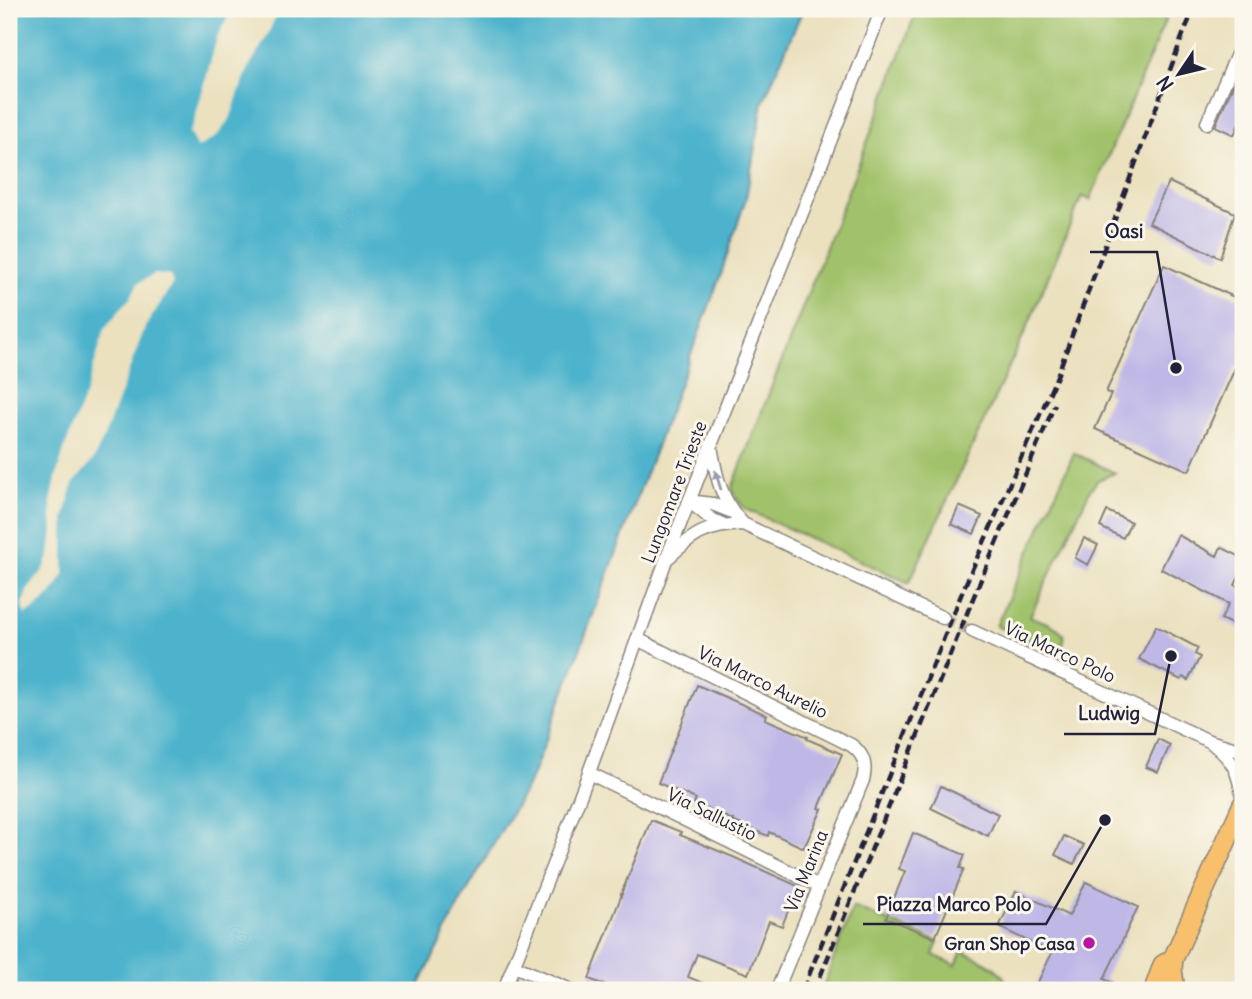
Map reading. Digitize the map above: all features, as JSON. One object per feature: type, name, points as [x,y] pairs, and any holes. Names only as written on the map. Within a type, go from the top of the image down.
[{"type":"main road","points":[[1175,990],[1173,959],[1243,802]]},
{"type":"main road","points":[[1154,990],[1163,965],[1173,959]]},
{"type":"street","name":"Lungomare Trieste","points":[[504,990],[589,772],[710,445],[882,9]]},
{"type":"street","points":[[1207,123],[1243,41]]},
{"type":"street","points":[[710,445],[718,480],[732,512],[743,524],[943,618]]},
{"type":"street","points":[[689,501],[712,504],[732,512]]},
{"type":"street","points":[[689,501],[711,519],[724,525]]},
{"type":"street","points":[[666,561],[692,537],[706,530],[743,524]]},
{"type":"street","name":"Via Marco Polo","points":[[972,631],[1209,741],[1240,748]]},
{"type":"street","name":"Via Marco Aurelio","points":[[637,639],[851,745],[860,753],[865,765]]},
{"type":"street","name":"Via Marco Polo","points":[[1209,741],[1229,757],[1237,773],[1243,802]]},
{"type":"street","name":"Via Marina","points":[[777,990],[863,780],[865,765]]},
{"type":"street","name":"Via Sallustio","points":[[589,772],[819,886]]},
{"type":"street","points":[[514,966],[571,990]]},
{"type":"green space","points":[[917,9],[1170,9],[1090,200],[1082,196],[1026,330],[909,583],[745,509],[732,488]]},
{"type":"green space","points":[[1074,453],[1115,473],[1098,480],[1090,490],[1030,616],[1062,633],[1064,642],[1059,654],[996,626]]},
{"type":"green space","points":[[853,907],[938,942],[933,955],[956,965],[962,951],[982,961],[1001,973],[1007,985],[1003,990],[822,990]]},
{"type":"water","points":[[9,9],[803,9],[763,102],[746,198],[720,277],[532,777],[459,905],[417,990],[9,990]]},
{"type":"pier","points":[[232,9],[279,9],[250,65],[230,119],[216,137],[197,148],[189,132],[217,38]]},
{"type":"pier","points":[[155,274],[170,276],[173,283],[145,327],[103,440],[93,460],[73,484],[64,519],[64,574],[54,591],[25,615],[23,604],[27,591],[44,569],[50,555],[53,531],[51,503],[56,478],[86,393],[105,328],[131,297],[138,283]]},
{"type":"building","points":[[1243,62],[1243,115],[1234,135],[1215,126]]},
{"type":"building","points":[[1169,182],[1235,213],[1220,258],[1149,223]]},
{"type":"building","points":[[1164,265],[1243,301],[1243,370],[1236,366],[1189,471],[1095,429],[1111,394],[1106,392]]},
{"type":"building","points":[[959,506],[982,516],[974,534],[951,524]]},
{"type":"building","points":[[1107,511],[1131,522],[1123,538],[1100,527]]},
{"type":"building","points":[[1178,535],[1217,556],[1221,547],[1243,558],[1243,568],[1235,585],[1243,589],[1243,630],[1221,619],[1229,604],[1161,569]]},
{"type":"building","points":[[1084,538],[1098,545],[1088,565],[1075,558]]},
{"type":"building","points":[[1156,626],[1198,648],[1195,654],[1200,657],[1188,680],[1183,677],[1181,680],[1139,659]]},
{"type":"building","points":[[697,685],[767,715],[765,719],[842,754],[804,848],[769,832],[768,836],[732,821],[694,803],[696,799],[658,783]]},
{"type":"building","points":[[1158,739],[1170,745],[1158,772],[1146,767]]},
{"type":"building","points":[[941,786],[998,814],[988,836],[931,808]]},
{"type":"building","points":[[651,820],[798,886],[782,926],[769,921],[748,974],[697,954],[688,977],[720,990],[618,990],[589,979]]},
{"type":"building","points":[[913,833],[965,855],[960,868],[964,869],[935,938],[886,918],[905,871],[899,869]]},
{"type":"building","points":[[1064,836],[1084,845],[1074,864],[1055,855]]},
{"type":"building","name":"Gran Shop Casa","points":[[1086,882],[1138,907],[1104,979],[1128,990],[1034,990],[1052,953],[999,927],[1016,891],[1069,916]]},
{"type":"tunnel","points":[[943,618],[972,631]]},
{"type":"railway","points":[[803,990],[963,590],[1057,376],[1194,9]]},
{"type":"railway","points":[[820,977],[1055,404]]},
{"type":"place","name":"Oasi","points":[[1176,368]]},
{"type":"place","name":"Ludwig","points":[[1171,656]]},
{"type":"place","name":"Piazza Marco Polo","points":[[1105,820]]},
{"type":"place","name":"Gran Shop Casa","points":[[1089,943]]}]
